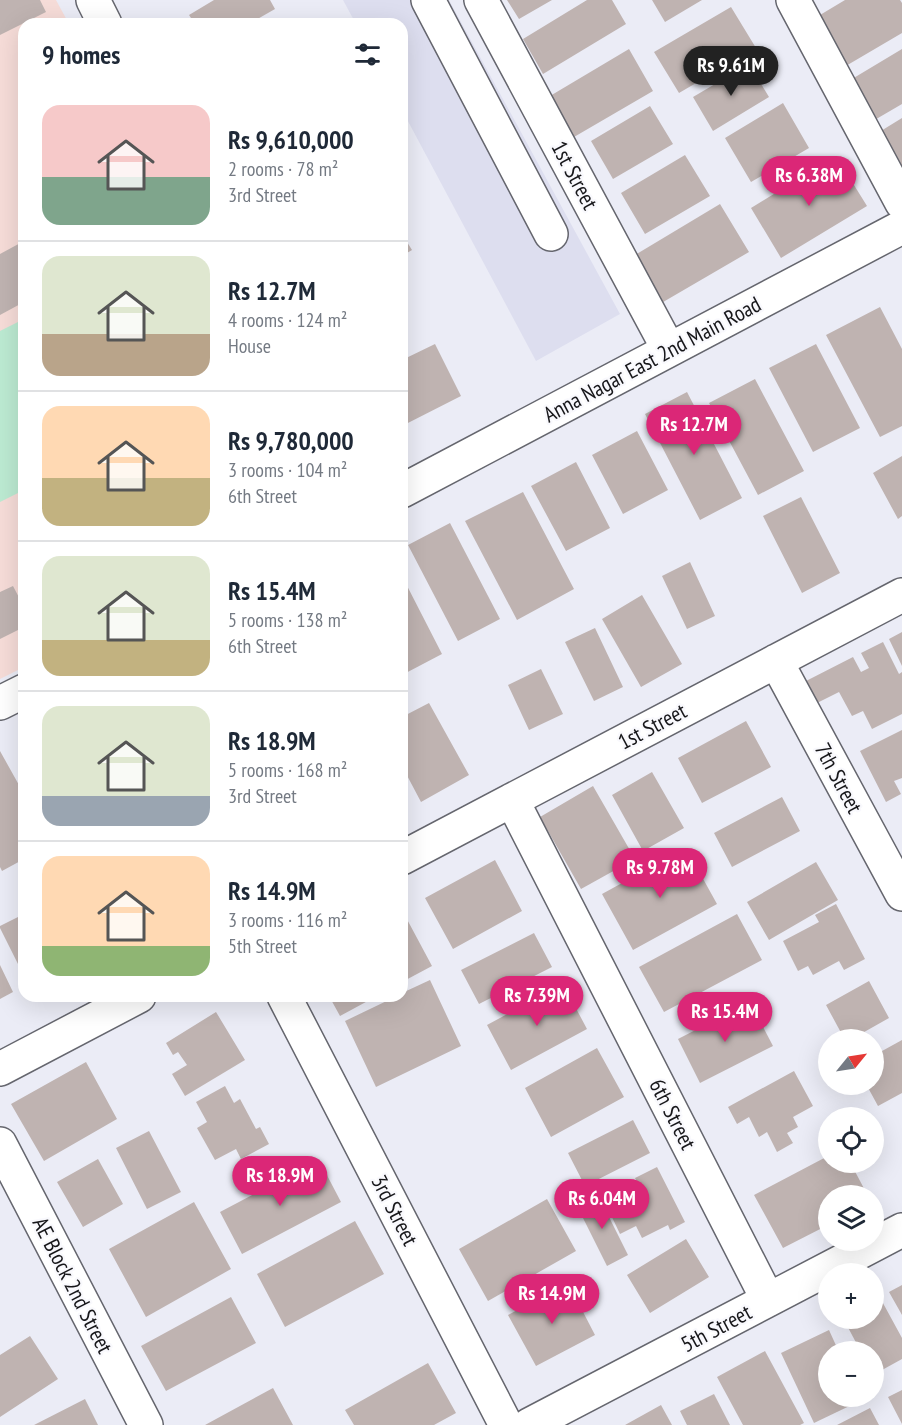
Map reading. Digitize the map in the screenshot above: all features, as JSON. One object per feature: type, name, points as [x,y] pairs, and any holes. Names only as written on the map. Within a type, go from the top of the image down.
[{"type":"street","points":[[93,0],[102,18]]},
{"type":"street","points":[[429,0],[551,234]]},
{"type":"street","name":"1st Street","points":[[481,0],[669,350]]},
{"type":"street","points":[[793,0],[902,203]]},
{"type":"street","name":"Anna Nagar East 2nd Main Road","points":[[408,488],[902,227]]},
{"type":"street","name":"1st Street","points":[[408,855],[902,595]]},
{"type":"street","name":"7th Street","points":[[776,662],[902,894]]},
{"type":"street","points":[[0,704],[18,694]]},
{"type":"street","name":"6th Street","points":[[512,800],[768,1300]]},
{"type":"street","points":[[0,1069],[128,1002]]},
{"type":"street","name":"3rd Street","points":[[287,1002],[506,1425]]},
{"type":"street","name":"AE Block 2nd Street","points":[[0,1144],[146,1425]]},
{"type":"street","name":"5th Street","points":[[529,1425],[902,1230]]},
{"type":"shaded area","points":[[0,0],[56,0],[66,18],[18,18],[18,670],[0,679]]},
{"type":"shaded area","points":[[343,0],[449,0],[620,314],[536,361],[408,121],[408,18],[353,18]]},
{"type":"green space","points":[[18,322],[18,493],[0,502],[0,331]]},
{"type":"building","points":[[0,0],[40,0],[46,12],[34,18],[18,18],[18,26],[0,35]]},
{"type":"building","points":[[214,0],[270,0],[275,9],[259,18],[191,18],[189,15]]},
{"type":"building","points":[[507,0],[552,0],[519,19]]},
{"type":"building","points":[[587,0],[612,0],[626,24],[543,74],[523,39]]},
{"type":"building","points":[[652,0],[702,0],[665,22]]},
{"type":"building","points":[[845,0],[900,0],[902,3],[902,33],[839,70],[810,21]]},
{"type":"building","points":[[731,7],[756,48],[679,93],[654,52]]},
{"type":"building","points":[[629,49],[653,91],[574,137],[550,96]]},
{"type":"building","points":[[902,49],[902,104],[866,125],[842,85]]},
{"type":"building","points":[[749,64],[769,97],[713,131],[693,97]]},
{"type":"building","points":[[783,103],[809,148],[751,182],[725,138]]},
{"type":"building","points":[[650,106],[673,144],[613,179],[591,141]]},
{"type":"building","points":[[902,118],[902,165],[896,168],[876,134]]},
{"type":"building","points":[[685,155],[710,196],[645,234],[621,193]]},
{"type":"building","points":[[836,156],[867,206],[781,258],[751,208]]},
{"type":"building","points":[[720,204],[749,252],[658,305],[630,258]]},
{"type":"building","points":[[18,244],[18,305],[0,315],[0,254]]},
{"type":"building","points":[[880,307],[902,349],[902,426],[880,437],[826,335]]},
{"type":"building","points":[[435,344],[461,396],[408,423],[408,357]]},
{"type":"building","points":[[816,344],[860,428],[813,452],[769,368]]},
{"type":"building","points":[[755,379],[804,471],[758,495],[709,403]]},
{"type":"building","points":[[687,392],[742,498],[700,520],[645,414]]},
{"type":"building","points":[[637,431],[668,490],[623,514],[592,455]]},
{"type":"building","points":[[902,456],[902,516],[898,519],[873,473]]},
{"type":"building","points":[[576,462],[610,528],[566,551],[531,486]]},
{"type":"building","points":[[523,492],[574,589],[517,620],[465,521]]},
{"type":"building","points":[[801,497],[840,573],[802,593],[763,516]]},
{"type":"building","points":[[450,523],[500,619],[458,641],[408,545]]},
{"type":"building","points":[[690,562],[715,616],[687,629],[662,576]]},
{"type":"building","points":[[13,586],[18,596],[18,630],[0,639],[0,592]]},
{"type":"building","points":[[408,588],[442,654],[408,672]]},
{"type":"building","points":[[642,595],[682,664],[641,687],[602,619]]},
{"type":"building","points":[[595,628],[623,687],[594,701],[565,642]]},
{"type":"building","points":[[902,632],[902,666],[889,639]]},
{"type":"building","points":[[883,642],[899,674],[902,672],[902,714],[872,729],[863,711],[852,716],[839,692],[817,703],[806,681],[853,657],[861,672],[869,668],[861,653]]},
{"type":"building","points":[[541,669],[563,714],[529,730],[508,685]]},
{"type":"building","points":[[429,703],[469,775],[421,802],[408,777],[408,714]]},
{"type":"building","points":[[746,721],[771,767],[702,803],[678,758]]},
{"type":"building","points":[[902,730],[902,778],[894,781],[901,794],[886,802],[860,751]]},
{"type":"building","points":[[0,751],[18,783],[18,862],[2,871],[0,867]]},
{"type":"building","points":[[652,772],[684,828],[643,851],[612,795]]},
{"type":"building","points":[[593,786],[635,859],[581,889],[540,817]]},
{"type":"building","points":[[782,797],[800,831],[732,867],[714,833]]},
{"type":"building","points":[[686,848],[717,904],[633,950],[602,894]]},
{"type":"building","points":[[495,860],[522,911],[453,949],[425,898]]},
{"type":"building","points":[[816,862],[838,900],[769,940],[747,902]]},
{"type":"building","points":[[836,904],[865,959],[844,970],[839,961],[813,975],[808,966],[798,971],[783,941],[819,922],[815,915]]},
{"type":"building","points":[[737,914],[762,960],[664,1012],[639,967]]},
{"type":"building","points":[[18,917],[18,964],[0,928]]},
{"type":"building","points":[[408,921],[432,966],[408,979]]},
{"type":"building","points":[[534,933],[552,967],[479,1004],[461,970]]},
{"type":"building","points":[[0,965],[13,992],[0,999]]},
{"type":"building","points":[[430,980],[461,1046],[376,1087],[345,1021],[385,1002],[408,1002],[408,990]]},
{"type":"building","points":[[869,981],[889,1018],[870,1029],[839,1029],[826,1005]]},
{"type":"building","points":[[563,984],[587,1029],[511,1070],[487,1025]]},
{"type":"building","points":[[332,1002],[366,1002],[340,1016]]},
{"type":"building","points":[[750,1002],[773,1046],[700,1083],[678,1039]]},
{"type":"building","points":[[216,1012],[245,1060],[185,1096],[172,1074],[187,1065],[178,1052],[173,1055],[166,1043]]},
{"type":"building","points":[[902,1040],[902,1093],[878,1106],[872,1095],[884,1095],[884,1050]]},
{"type":"building","points":[[597,1048],[624,1097],[551,1137],[525,1088]]},
{"type":"building","points":[[86,1062],[117,1119],[44,1161],[11,1104]]},
{"type":"building","points":[[794,1071],[813,1106],[793,1117],[798,1127],[787,1133],[793,1143],[777,1152],[767,1132],[759,1137],[749,1117],[737,1124],[728,1107]]},
{"type":"building","points":[[225,1086],[234,1103],[240,1099],[256,1129],[260,1127],[269,1144],[241,1159],[236,1149],[215,1160],[197,1128],[207,1122],[196,1102]]},
{"type":"building","points":[[633,1120],[650,1153],[585,1186],[568,1153]]},
{"type":"building","points":[[149,1131],[181,1192],[147,1209],[116,1148]]},
{"type":"building","points":[[98,1159],[123,1204],[83,1227],[57,1182]]},
{"type":"building","points":[[319,1160],[341,1202],[242,1254],[220,1212]]},
{"type":"building","points":[[818,1161],[818,1173],[856,1173],[862,1185],[818,1185],[818,1230],[783,1248],[754,1195]]},
{"type":"building","points":[[657,1167],[685,1222],[670,1230],[668,1225],[642,1238],[636,1226],[620,1234],[610,1213],[624,1206],[618,1196],[639,1186],[635,1178]]},
{"type":"building","points":[[597,1193],[628,1255],[607,1266],[576,1204]]},
{"type":"building","points":[[547,1199],[576,1251],[488,1301],[459,1249]]},
{"type":"building","points":[[194,1202],[231,1269],[146,1317],[109,1249]]},
{"type":"building","points":[[355,1221],[384,1274],[285,1327],[257,1274]]},
{"type":"building","points":[[686,1239],[709,1277],[650,1313],[627,1275]]},
{"type":"building","points":[[568,1283],[595,1335],[536,1366],[508,1315]]},
{"type":"building","points":[[902,1285],[902,1315],[889,1292]]},
{"type":"building","points":[[231,1297],[256,1343],[166,1391],[141,1346]]},
{"type":"building","points":[[884,1305],[902,1338],[902,1359],[884,1369],[884,1341],[855,1341],[849,1329],[884,1329]]},
{"type":"building","points":[[829,1330],[834,1341],[818,1341],[818,1407],[847,1407],[814,1423],[781,1353]]},
{"type":"building","points":[[30,1336],[58,1379],[0,1417],[0,1355]]},
{"type":"building","points":[[765,1351],[804,1423],[800,1425],[743,1425],[717,1377]]},
{"type":"building","points":[[428,1363],[456,1413],[434,1425],[354,1425],[345,1410]]},
{"type":"building","points":[[273,1388],[293,1425],[205,1425]]},
{"type":"building","points":[[902,1390],[902,1424],[888,1397]]},
{"type":"building","points":[[714,1394],[730,1425],[687,1425],[680,1411]]},
{"type":"building","points":[[85,1399],[98,1425],[34,1425]]},
{"type":"building","points":[[661,1405],[672,1425],[625,1425]]},
{"type":"building","points":[[870,1408],[879,1425],[837,1425]]}]
